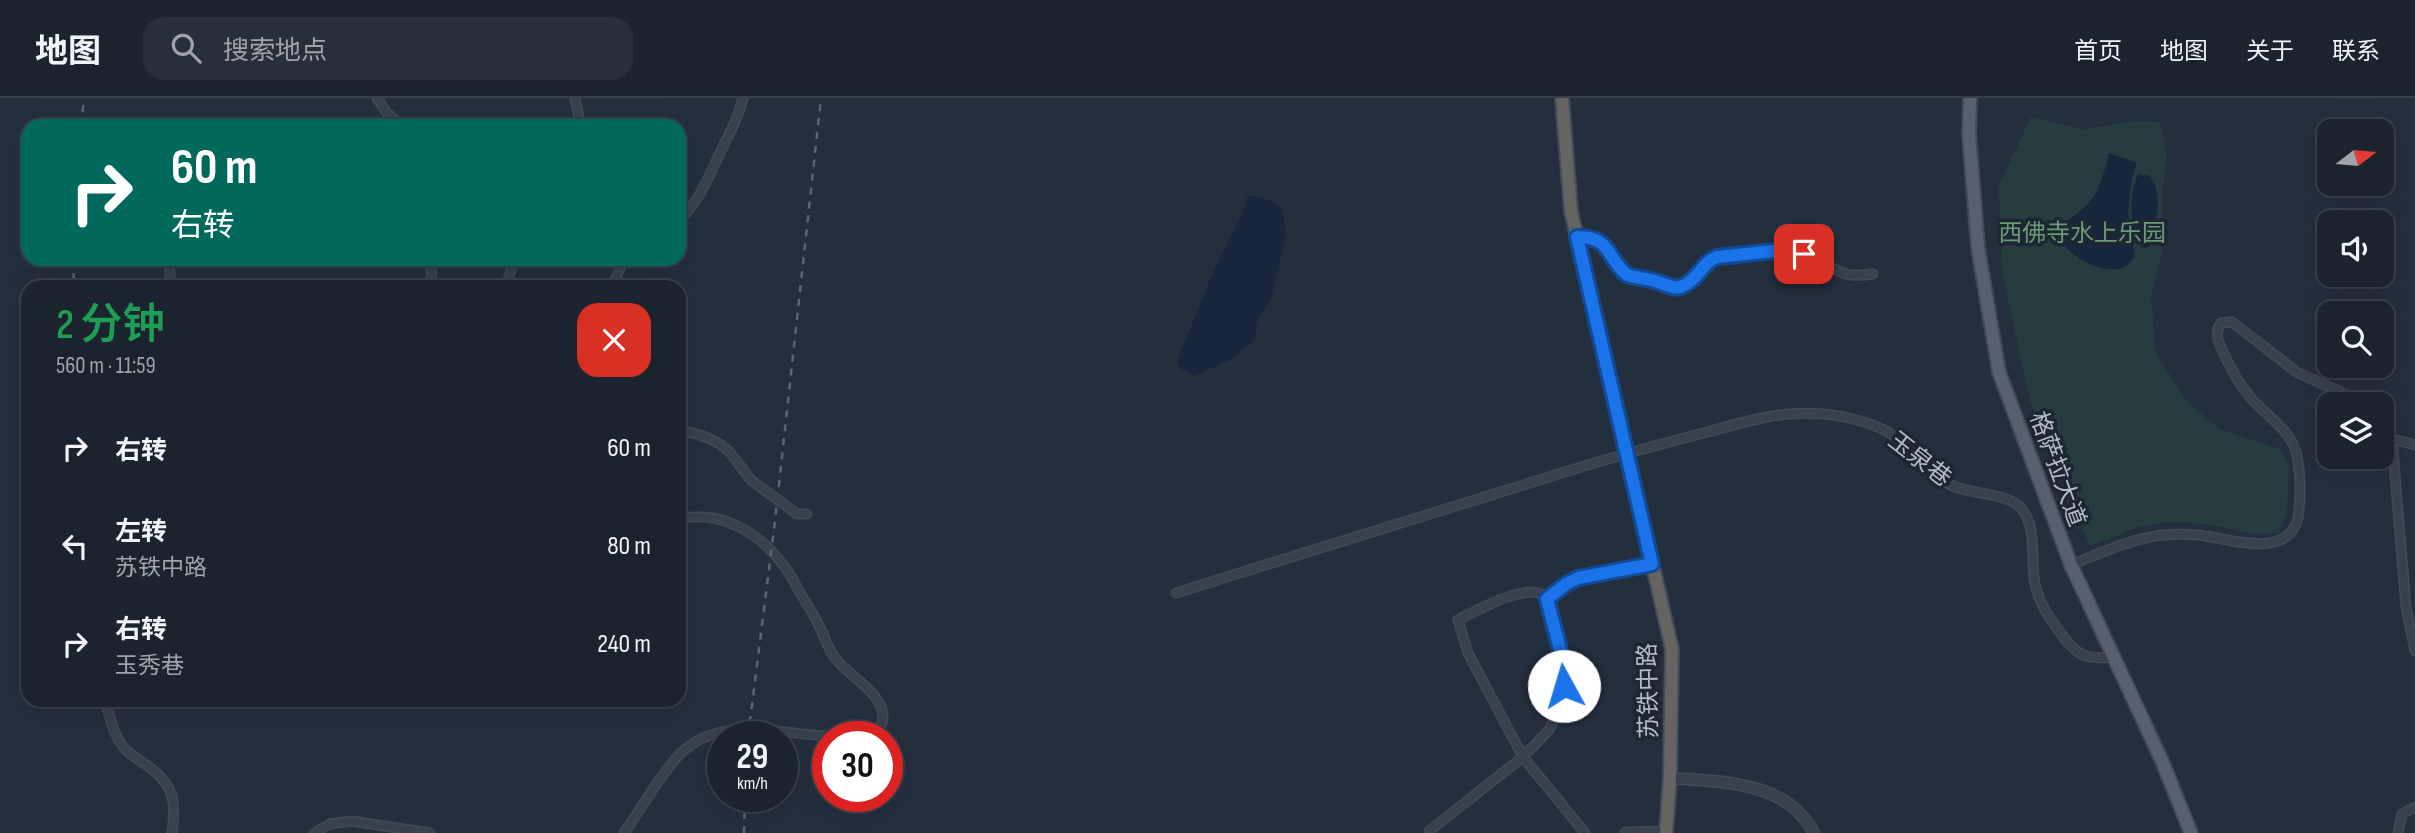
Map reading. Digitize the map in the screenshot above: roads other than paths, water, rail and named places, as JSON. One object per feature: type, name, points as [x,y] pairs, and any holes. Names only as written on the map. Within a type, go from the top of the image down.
[{"type":"highway","name":"苏铁中路","points":[[1562,98],[1571,211],[1672,649],[1670,778],[1666,833]]},
{"type":"main road","name":"格萨拉大道","points":[[1970,98],[1969,134],[1978,248],[1999,372],[2071,565],[2162,761],[2191,833]]},
{"type":"street","points":[[377,98],[394,119]]},
{"type":"street","points":[[575,98],[580,119]]},
{"type":"street","points":[[686,211],[708,183],[722,148],[736,124],[743,98]]},
{"type":"street","points":[[1577,237],[1603,243],[1627,275],[1654,281],[1668,288],[1682,286],[1694,278],[1710,260],[1717,257],[1774,251],[1804,254],[1850,276],[1873,274]]},
{"type":"street","points":[[2071,565],[2132,540],[2164,535],[2196,535],[2257,544],[2285,539],[2294,528],[2298,516],[2300,467],[2295,447],[2286,433],[2248,396],[2230,366],[2217,339],[2216,329],[2221,323],[2232,322],[2298,373],[2341,392]]},
{"type":"street","name":"玉泉巷","points":[[1175,593],[1626,453],[1768,416],[1790,414],[1840,417],[1881,429],[1898,438],[1949,485],[1971,493],[2010,501],[2019,506],[2031,529],[2037,591],[2049,617],[2071,648],[2083,656],[2098,659],[2113,657]]},
{"type":"street","points":[[686,433],[726,448],[739,468],[752,481],[797,514],[807,514]]},
{"type":"street","points":[[2394,440],[2415,445]]},
{"type":"street","points":[[2394,457],[2415,650]]},
{"type":"street","points":[[686,518],[699,517],[739,526],[760,539],[783,564],[819,625],[833,656],[871,691],[882,710],[883,721]]},
{"type":"street","points":[[1547,599],[1578,578],[1652,564]]},
{"type":"street","points":[[1431,833],[1429,831],[1523,757],[1549,730],[1560,708],[1564,665],[1547,599],[1543,593],[1526,592],[1485,606],[1458,620],[1468,653],[1523,757],[1585,833]]},
{"type":"street","points":[[106,707],[114,731],[125,750],[162,776],[172,793],[175,805],[172,833]]},
{"type":"street","points":[[624,833],[679,755],[706,736],[721,731],[762,730],[812,735]]},
{"type":"street","points":[[1670,778],[1763,789],[1790,806],[1814,833]]},
{"type":"street","points":[[2398,833],[2402,814],[2415,807]]},
{"type":"street","points":[[314,833],[330,824],[352,821],[429,833]]},
{"type":"street","points":[[1626,833],[1666,833]]},
{"type":"water","points":[[2109,153],[2137,163],[2132,178],[2128,211],[2135,257],[2126,266],[2115,269],[2091,265],[2076,256],[2064,244],[2060,230],[2094,196]]},
{"type":"water","points":[[2138,174],[2150,176],[2158,201],[2150,246],[2145,248],[2141,247],[2137,238],[2132,211]]},
{"type":"water","points":[[1248,195],[1273,201],[1282,207],[1286,236],[1271,299],[1257,319],[1255,339],[1232,359],[1194,376],[1181,369],[1177,361]]},
{"type":"railway","points":[[82,119],[84,98]]},
{"type":"railway","points":[[750,721],[775,521],[821,98]]},
{"type":"railway","points":[[73,266],[74,280]]},
{"type":"railway","points":[[744,833],[745,812]]},
{"type":"park label","name":"西佛寺水上乐园","points":[[2082,233]]}]
